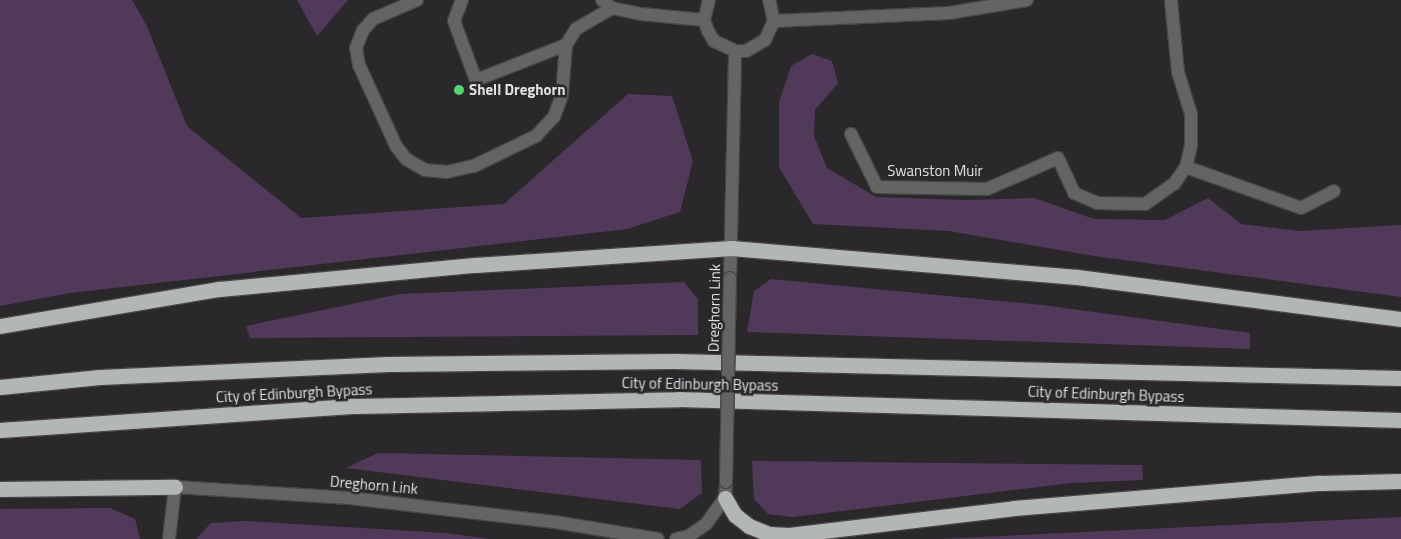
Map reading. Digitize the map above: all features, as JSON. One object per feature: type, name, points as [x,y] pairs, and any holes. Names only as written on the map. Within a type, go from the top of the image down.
[{"type":"highway","points":[[0,326],[219,289],[475,265],[731,248],[1076,277],[1401,319]]},
{"type":"highway","name":"City of Edinburgh Bypass","points":[[0,387],[100,377],[388,364],[674,361],[1401,378]]},
{"type":"highway","name":"City of Edinburgh Bypass","points":[[0,430],[355,406],[679,399],[1401,420]]},
{"type":"highway","points":[[725,498],[735,514],[749,526],[769,534],[785,537],[1024,507],[1320,483],[1401,481]]},
{"type":"highway","points":[[0,488],[174,487]]},
{"type":"street","points":[[417,0],[373,19],[363,30],[356,48],[359,65],[396,146],[406,159],[425,170],[447,172],[474,166],[536,136],[554,117],[562,95],[566,45],[576,30],[607,4],[641,14],[704,20]]},
{"type":"street","points":[[462,0],[454,22],[476,80],[566,45]]},
{"type":"street","points":[[709,0],[704,20],[714,41],[736,51],[746,51],[765,40],[774,21],[769,0]]},
{"type":"street","points":[[774,21],[948,14],[1022,0]]},
{"type":"street","name":"Swanston Muir","points":[[851,134],[877,187],[987,189],[1058,158],[1074,193],[1098,203],[1129,206],[1145,204],[1160,196],[1174,184],[1186,167],[1191,145],[1191,114],[1178,72],[1171,0]]},
{"type":"street","name":"Dreghorn Link","points":[[725,498],[736,51]]},
{"type":"street","points":[[1186,167],[1301,208],[1334,191]]},
{"type":"street","points":[[169,539],[174,487]]},
{"type":"street","name":"Dreghorn Link","points":[[174,487],[350,498],[555,522],[658,539]]},
{"type":"street","points":[[676,539],[689,536],[706,524],[725,498]]},
{"type":"shaded area","points":[[0,0],[132,0],[146,24],[187,126],[301,218],[504,204],[628,94],[672,96],[693,161],[680,212],[627,229],[70,293],[0,306]]},
{"type":"shaded area","points":[[297,0],[348,0],[317,36]]},
{"type":"shaded area","points":[[812,54],[832,61],[838,83],[815,110],[814,136],[827,168],[876,197],[965,200],[1034,198],[1094,219],[1165,220],[1208,198],[1241,224],[1300,231],[1401,225],[1401,297],[1094,256],[949,231],[813,224],[779,167],[779,102],[791,66]]},
{"type":"shaded area","points":[[771,279],[1042,305],[1250,333],[1250,349],[747,332],[754,291]]},
{"type":"shaded area","points":[[684,282],[698,299],[698,335],[250,338],[246,326],[400,294]]},
{"type":"shaded area","points":[[378,453],[701,460],[702,493],[680,509],[346,468]]},
{"type":"shaded area","points":[[752,461],[1142,465],[1143,480],[1071,483],[793,517],[768,514],[754,499]]},
{"type":"shaded area","points":[[110,508],[135,519],[140,539],[0,539],[0,509]]},
{"type":"shaded area","points":[[1401,517],[1401,539],[937,539]]},
{"type":"shaded area","points":[[245,521],[446,533],[489,539],[196,539],[211,523]]},
{"type":"place","name":"Shell Dreghorn","points":[[459,90]]}]
